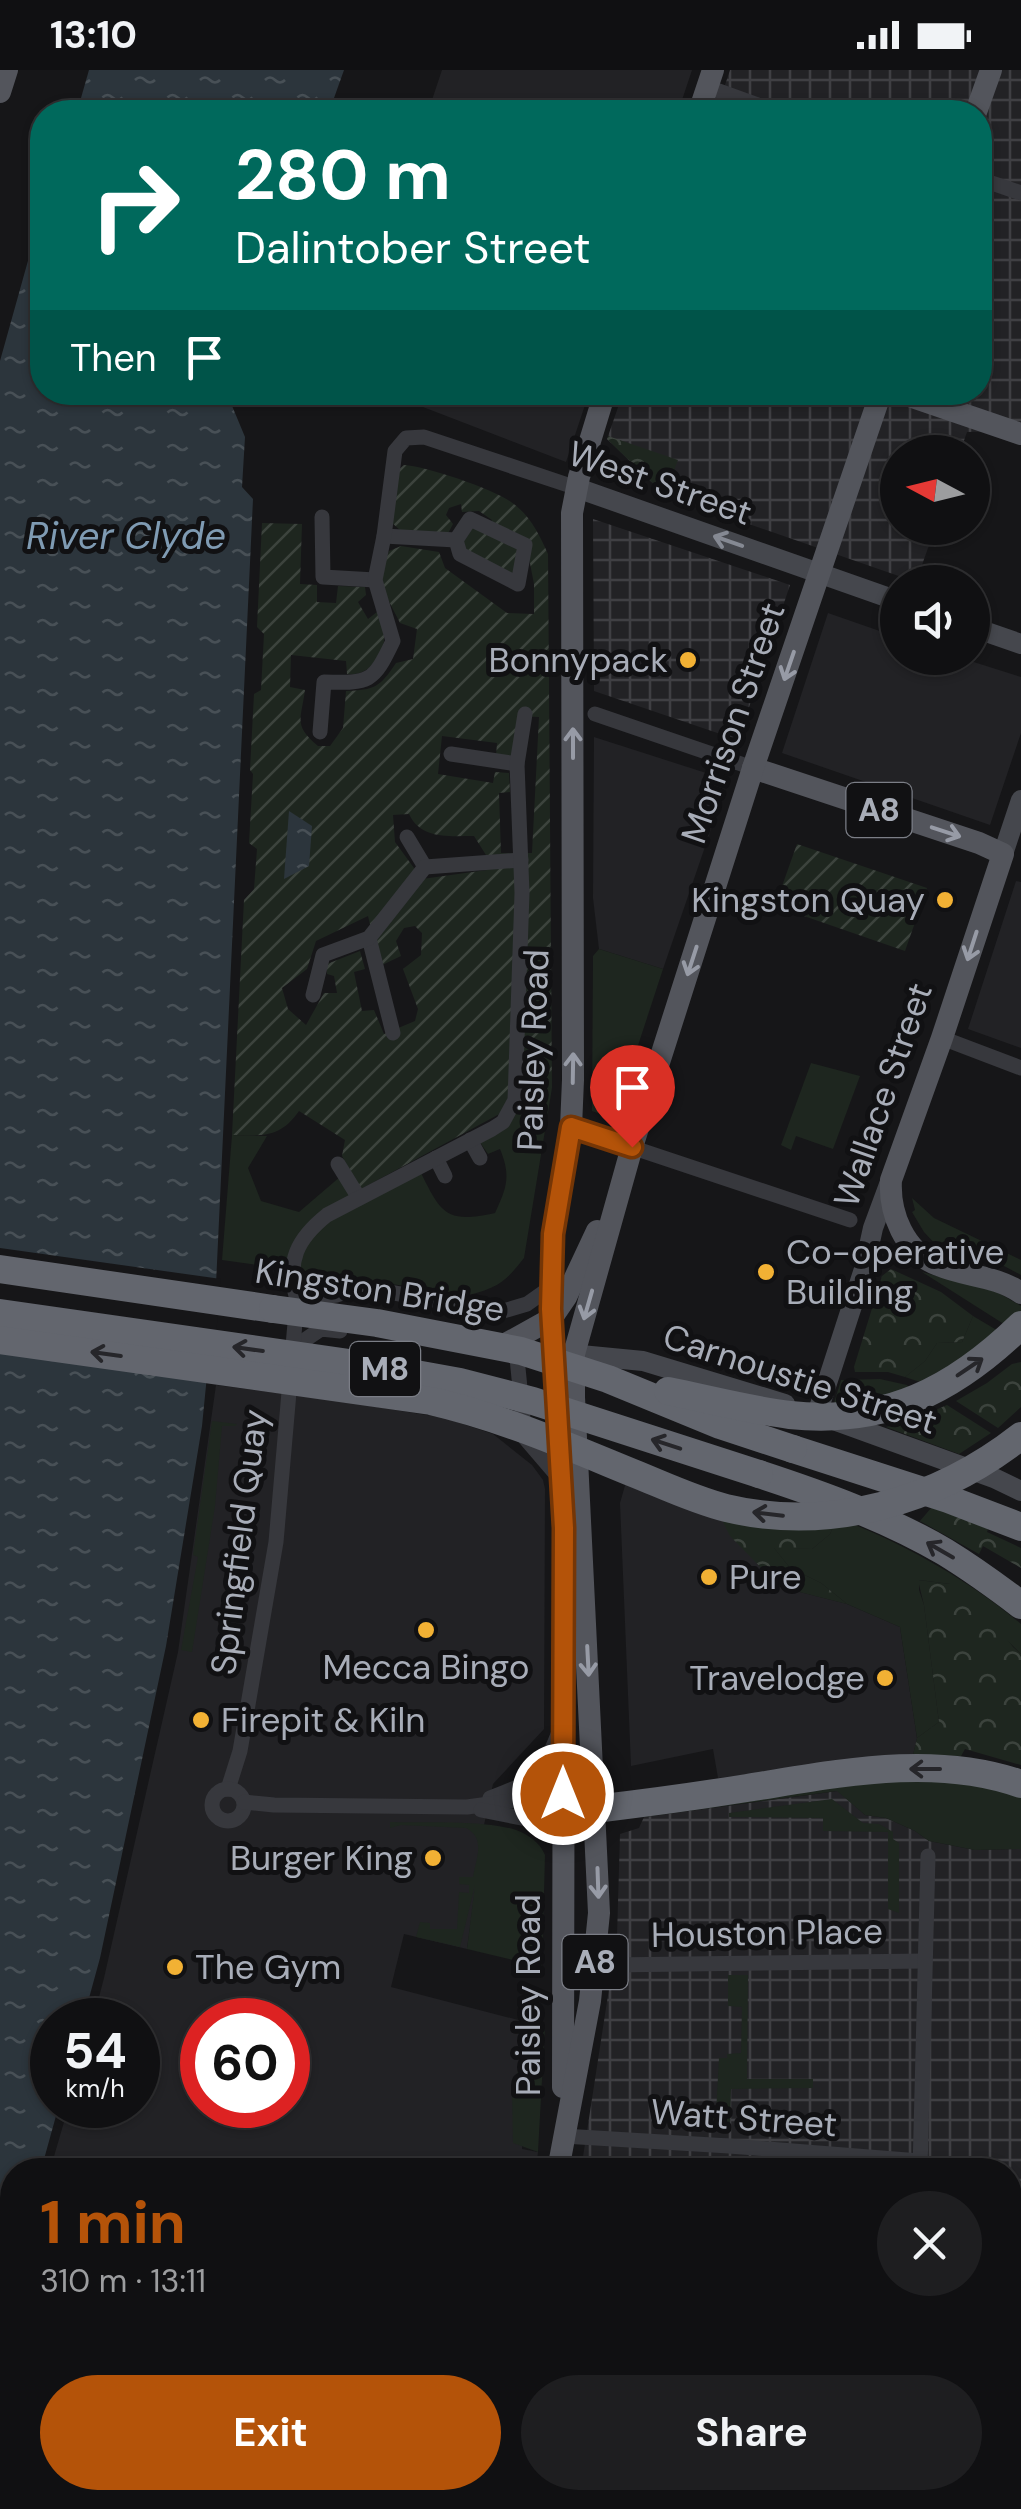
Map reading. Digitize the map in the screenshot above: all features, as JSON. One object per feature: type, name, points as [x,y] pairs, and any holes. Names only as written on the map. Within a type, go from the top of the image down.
[{"type":"highway","name":"Kingston Bridge","points":[[0,1270],[377,1323],[521,1352],[608,1379],[720,1425],[948,1498],[1021,1527]]},
{"type":"highway","name":"M8","points":[[0,1314],[377,1367],[533,1401],[840,1502],[904,1530],[970,1568],[1021,1605]]},
{"type":"highway","points":[[608,1379],[786,1414],[864,1414],[920,1398],[987,1356],[1021,1325]]},
{"type":"highway","points":[[0,1340],[379,1392],[450,1406],[512,1424],[724,1507],[764,1514],[827,1516],[893,1504],[986,1463],[1021,1436]]},
{"type":"highway","points":[[594,1797],[855,1771],[936,1768],[1021,1784]]},
{"type":"main road","points":[[0,92],[7,70]]},
{"type":"main road","points":[[980,100],[991,70]]},
{"type":"main road","name":"A8","points":[[577,488],[601,405]]},
{"type":"main road","name":"A8","points":[[820,574],[877,405]]},
{"type":"main road","points":[[936,405],[1021,434]]},
{"type":"main road","name":"Paisley Road","points":[[560,2158],[590,2001],[597,1950],[599,1885],[574,1397],[551,1319],[553,1234],[571,1127],[573,1068],[572,512],[577,488]]},
{"type":"main road","name":"Morrison Street","points":[[563,1353],[820,574]]},
{"type":"main road","name":"A8","points":[[754,768],[1012,856]]},
{"type":"main road","name":"Wallace Street","points":[[891,1180],[1012,856]]},
{"type":"main road","points":[[509,1347],[551,1319],[566,1297],[624,1174]]},
{"type":"main road","points":[[891,1180],[892,1206],[902,1232],[925,1257],[937,1265],[1006,1282],[1021,1293]]},
{"type":"main road","name":"Paisley Road","points":[[563,1353],[564,2136]]},
{"type":"main road","points":[[563,1794],[594,1797]]},
{"type":"main road","points":[[563,1824],[594,1797]]},
{"type":"street","points":[[710,79],[753,100]]},
{"type":"street","points":[[992,183],[1021,194]]},
{"type":"street","name":"West Street","points":[[384,536],[394,457],[401,441],[424,436],[880,594]]},
{"type":"street","points":[[322,518],[323,577],[374,580]]},
{"type":"street","points":[[470,519],[525,545],[518,584],[460,554],[456,540],[470,519]]},
{"type":"street","points":[[320,732],[324,682],[359,682],[379,670],[393,641],[374,580],[384,536],[456,540]]},
{"type":"street","points":[[990,633],[1021,644]]},
{"type":"street","name":"Springfield Quay","points":[[467,1806],[244,1802],[236,1818],[226,1820],[213,1809],[219,1792],[228,1789],[240,1751],[276,1542],[297,1300],[293,1259],[311,1228],[327,1215],[503,1122],[515,1100],[521,920],[517,764],[525,714]]},
{"type":"street","points":[[595,714],[754,768]]},
{"type":"street","points":[[451,754],[517,764]]},
{"type":"street","name":"Wallace Street","points":[[1012,856],[1021,800]]},
{"type":"street","points":[[407,837],[424,867]]},
{"type":"street","points":[[313,994],[323,955],[368,938],[424,867],[521,860]]},
{"type":"street","points":[[502,920],[521,920]]},
{"type":"street","points":[[368,938],[393,1033]]},
{"type":"street","points":[[942,1038],[1021,1068]]},
{"type":"street","points":[[571,1127],[850,1220]]},
{"type":"street","points":[[470,1140],[480,1158]]},
{"type":"street","points":[[436,1158],[445,1176]]},
{"type":"street","points":[[338,1164],[359,1198]]},
{"type":"street","name":"Wallace Street","points":[[817,1414],[864,1269],[872,1228],[891,1180]]},
{"type":"street","points":[[297,1300],[361,1288],[500,1312],[527,1304],[552,1287]]},
{"type":"street","points":[[293,1348],[321,1329],[563,1353]]},
{"type":"street","points":[[509,1347],[524,1438],[561,1481]]},
{"type":"street","name":"Carnoustie Street","points":[[563,1353],[643,1362],[817,1414],[1021,1491]]},
{"type":"street","points":[[574,1397],[643,1362]]},
{"type":"street","points":[[467,1806],[535,1778],[550,1756],[563,1722]]},
{"type":"street","points":[[228,1789],[238,1792],[244,1802]]},
{"type":"street","points":[[467,1806],[563,1794]]},
{"type":"street","points":[[467,1806],[563,1824]]},
{"type":"street","points":[[920,2158],[928,1856]]},
{"type":"street","name":"Houston Place","points":[[610,1964],[925,1960]]},
{"type":"street","name":"Watt Street","points":[[564,2136],[850,2158]]},
{"type":"shaded area","points":[[442,70],[692,70],[682,100],[432,100]]},
{"type":"shaded area","points":[[730,70],[1021,70],[1021,431],[880,435],[880,545],[929,545],[922,565],[880,565],[880,570],[665,495],[607,439],[619,405],[992,405],[992,100],[720,100]]},
{"type":"shaded area","points":[[418,405],[585,405],[566,462]]},
{"type":"shaded area","name":"Bonnypack","points":[[593,519],[790,585],[738,740],[594,691]]},
{"type":"shaded area","points":[[828,613],[880,631],[880,675],[990,675],[990,667],[1021,677],[1021,733],[990,825],[782,753]]},
{"type":"shaded area","points":[[594,737],[728,780],[663,969],[599,949],[593,898]]},
{"type":"shaded area","points":[[1016,881],[1021,882],[1021,1048],[968,1029]]},
{"type":"shaded area","points":[[216,1385],[445,1418],[493,1434],[532,1465],[545,1489],[544,1729],[493,1784],[467,1949],[404,1934],[391,1987],[522,2021],[522,2149],[538,2152],[537,2158],[54,2158],[62,2128],[160,2128],[160,1998],[99,1998],[178,1652]]},
{"type":"shaded area","points":[[626,1482],[721,1518],[780,1587],[847,1604],[900,1627],[917,1738],[913,1755],[718,1778],[713,1749],[631,1766],[620,1503]]},
{"type":"shaded area","points":[[838,1791],[865,1815],[886,1818],[929,1841],[975,1850],[1021,1849],[1021,2158],[583,2158],[617,1937],[620,1834],[639,1828],[644,1817]]},
{"type":"green space","points":[[608,436],[678,460],[665,495],[607,439]]},
{"type":"green space","points":[[404,465],[427,469],[502,497],[529,519],[548,554],[552,1088],[510,1087],[503,1112],[361,1189],[342,1156],[345,1140],[299,1111],[285,1126],[270,1134],[232,1135],[244,900],[254,889],[257,849],[249,843],[253,774],[250,770],[254,694],[261,690],[264,634],[257,627],[262,523],[302,524],[300,584],[317,585],[317,602],[336,603],[338,586],[365,587],[366,595],[358,602],[368,619],[377,612],[383,627],[381,652],[361,672],[347,674],[346,661],[291,655],[290,687],[305,690],[302,727],[318,746],[330,746],[343,728],[346,691],[376,686],[396,663],[413,659],[417,629],[400,623],[382,580],[389,551],[401,546],[439,552],[445,568],[507,613],[534,614],[528,553],[505,585],[453,549],[471,522],[486,530],[492,520],[479,511],[462,512],[461,504],[449,508],[446,515],[453,524],[444,541],[400,530],[391,522],[396,472]],"holes":[[[519,716],[539,717],[532,853],[501,853],[499,793],[510,792],[509,773],[495,772],[493,783],[438,774],[442,736],[497,743],[496,756],[512,760]],[[409,814],[421,828],[437,835],[474,836],[486,855],[487,870],[422,879],[395,842],[393,815]],[[368,916],[380,966],[401,956],[396,941],[404,928],[415,926],[422,933],[421,955],[403,969],[418,1009],[415,1021],[384,1034],[374,1010],[362,1011],[354,972],[365,969],[360,951],[327,964],[327,974],[334,976],[337,993],[324,993],[306,1025],[288,1009],[282,988],[307,969],[316,941]]]},
{"type":"green space","points":[[797,844],[927,888],[905,951],[775,906]]},
{"type":"green space","points":[[599,949],[663,969],[614,1119],[592,1111],[593,956]]},
{"type":"green space","points":[[811,1063],[860,1076],[833,1149],[796,1136],[791,1150],[781,1145]]},
{"type":"green space","points":[[516,1087],[552,1088],[524,1258],[495,1286],[469,1295],[222,1260],[232,1135],[267,1136],[248,1168],[261,1201],[299,1212],[341,1176],[357,1203],[420,1171],[447,1212],[478,1216],[495,1213],[506,1174],[500,1149],[488,1154],[479,1141],[514,1117]]},
{"type":"green space","points":[[912,1198],[934,1218],[1021,1260],[1021,1275],[987,1257],[938,1247],[912,1212]]},
{"type":"green space","points":[[891,1269],[941,1292],[973,1316],[962,1342],[937,1343],[925,1361],[905,1377],[888,1372],[855,1372],[882,1276]]},
{"type":"green space","points":[[922,1272],[997,1292],[1021,1306],[1021,1311],[1007,1326]]},
{"type":"green space","points":[[973,1316],[1000,1332],[974,1352],[920,1382],[905,1377],[925,1361],[937,1343],[962,1342]]},
{"type":"green space","points":[[1021,1362],[1021,1407],[998,1428],[956,1401],[1012,1364]]},
{"type":"green space","points":[[880,1379],[909,1388],[880,1397],[834,1403],[841,1380]]},
{"type":"green space","points":[[947,1405],[991,1433],[959,1454],[886,1427],[910,1421]]},
{"type":"green space","points":[[212,1421],[237,1424],[222,1426],[215,1506],[192,1652],[181,1650],[198,1557],[193,1555]]},
{"type":"green space","points":[[932,1507],[988,1529],[987,1532],[1021,1548],[1021,1568],[983,1546],[979,1554],[920,1521]]},
{"type":"green space","points":[[721,1518],[833,1527],[812,1549],[774,1548],[790,1568],[821,1583],[847,1604],[780,1587],[730,1536]]},
{"type":"green space","points":[[853,1524],[941,1568],[1021,1624],[1021,1654],[950,1584],[919,1580],[939,1722],[917,1738],[900,1627],[847,1604],[821,1583],[790,1568],[773,1547],[812,1549],[833,1527]]},
{"type":"green space","points":[[918,1580],[963,1582],[1021,1654],[1021,1765],[965,1749],[961,1756],[913,1755],[917,1738],[939,1722]]},
{"type":"green space","points":[[911,1778],[958,1781],[1021,1796],[1021,1849],[975,1850],[929,1841],[886,1818],[865,1815],[837,1791],[644,1817],[643,1811]]},
{"type":"green space","points":[[832,1799],[863,1823],[879,1824],[893,1832],[893,1839],[899,1843],[899,1913],[888,1909],[888,1832],[823,1831],[823,1818],[729,1817],[729,1813]]},
{"type":"green space","points":[[390,1822],[495,1826],[523,1833],[536,1842],[545,1855],[542,1967],[467,1949],[475,1885],[460,1947],[416,1937],[420,1922],[430,1923],[430,1929],[457,1929],[459,1892],[469,1893],[469,1885],[459,1884],[459,1877],[473,1877],[478,1843],[466,1828],[390,1828]]},
{"type":"green space","points":[[728,1975],[748,1975],[747,2079],[813,2079],[813,2088],[731,2089],[730,2125],[689,2122],[690,2115],[716,2114],[719,2058],[741,2053],[742,2007],[728,2006]]},
{"type":"green space","points":[[533,2023],[545,2026],[538,2152],[513,2143],[512,2090]]},
{"type":"water","points":[[89,70],[344,70],[333,100],[80,100]]},
{"type":"water","name":"River Clyde","points":[[30,254],[30,405],[232,405],[245,437],[242,487],[253,499],[216,1284],[202,1426],[166,1646],[89,1998],[30,1998],[30,2128],[53,2128],[44,2158],[0,2158],[0,361]]},
{"type":"water","points":[[289,811],[312,826],[309,866],[284,879]]},
{"type":"pier","points":[[0,1248],[221,1279],[212,1379],[0,1349]]},
{"type":"place","name":"Bonnypack","points":[[688,660]]},
{"type":"place","name":"Kingston Quay","points":[[945,900]]},
{"type":"place","name":"Co-operative Building","points":[[766,1272]]},
{"type":"place","name":"Pure","points":[[709,1577]]},
{"type":"place","name":"Mecca Bingo","points":[[426,1630]]},
{"type":"place","name":"Travelodge","points":[[885,1678]]},
{"type":"place","name":"Firepit & Kiln","points":[[201,1720]]},
{"type":"place","name":"Burger King","points":[[433,1858]]},
{"type":"place","name":"The Gym","points":[[175,1967]]},
{"type":"route","points":[[563,1794],[564,1528],[552,1352],[553,1234],[571,1127],[632,1147]]}]
